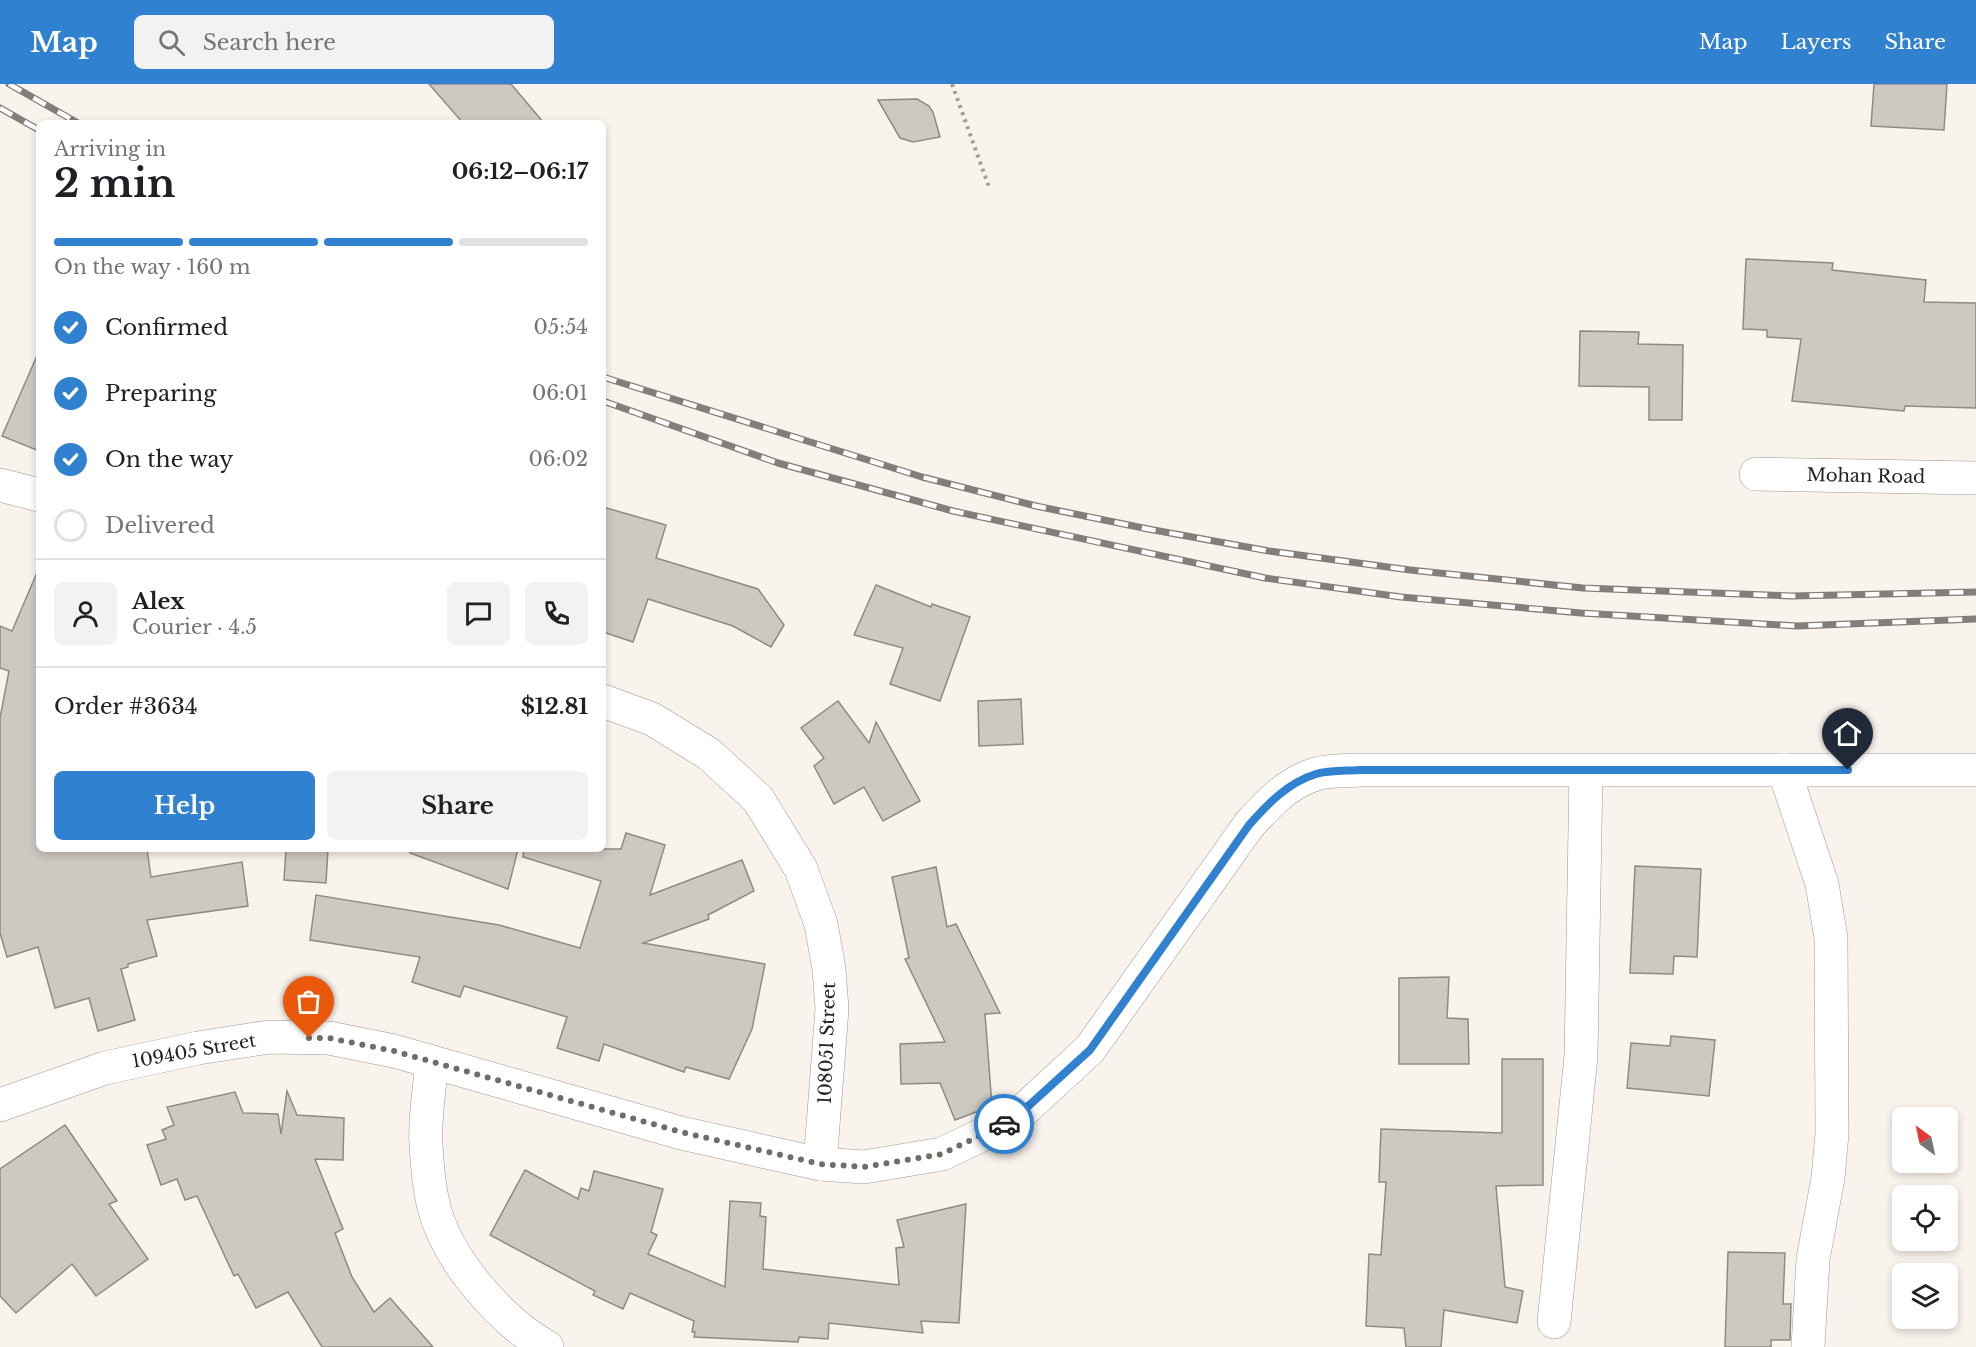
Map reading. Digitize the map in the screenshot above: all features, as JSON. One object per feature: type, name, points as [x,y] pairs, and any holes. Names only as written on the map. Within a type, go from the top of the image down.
[{"type":"street","name":"Mohan Road","points":[[1756,474],[1976,478]]},
{"type":"street","points":[[0,485],[36,494]]},
{"type":"street","name":"108051 Street","points":[[606,702],[652,719],[709,754],[758,799],[801,869],[820,924],[829,969],[832,1009],[820,1164]]},
{"type":"street","name":"109405 Street","points":[[2,1097],[105,1068],[198,1048],[269,1037],[329,1038],[394,1051],[681,1132],[820,1164],[864,1167],[942,1154],[1013,1120],[1090,1050],[1249,825],[1273,798],[1289,787],[1317,774],[1359,770],[1976,770]]},
{"type":"street","points":[[1784,770],[1822,884],[1831,938],[1832,1134],[1827,1178],[1812,1259],[1808,1347]]},
{"type":"street","points":[[1554,1322],[1581,1056],[1586,771]]},
{"type":"street","points":[[432,1062],[426,1142],[434,1208],[450,1246],[475,1284],[498,1310],[530,1338],[547,1347]]},
{"type":"path","points":[[952,84],[989,187]]},
{"type":"building","points":[[429,84],[511,84],[541,120],[460,120]]},
{"type":"building","points":[[1874,84],[1947,84],[1944,130],[1871,126]]},
{"type":"building","points":[[917,99],[929,106],[933,112],[940,137],[913,142],[900,138],[878,100]]},
{"type":"building","points":[[1746,259],[1833,263],[1832,270],[1926,280],[1924,302],[1976,303],[1976,408],[1905,406],[1904,411],[1792,401],[1801,339],[1767,337],[1767,330],[1743,329]]},
{"type":"building","points":[[1580,331],[1639,332],[1638,344],[1683,345],[1682,420],[1649,420],[1649,387],[1579,386]]},
{"type":"building","points":[[36,358],[36,450],[2,436]]},
{"type":"building","points":[[606,508],[666,525],[656,558],[758,589],[784,625],[771,647],[733,626],[648,599],[633,642],[606,633]]},
{"type":"building","points":[[36,575],[36,852],[147,852],[151,877],[242,862],[248,906],[147,920],[157,956],[128,964],[128,967],[121,969],[135,1020],[98,1031],[89,998],[55,1008],[38,947],[7,957],[0,933],[0,718],[9,671],[0,668],[0,626],[12,631]]},
{"type":"building","points":[[876,585],[931,607],[932,604],[970,617],[940,701],[890,684],[903,648],[854,635]]},
{"type":"building","points":[[1021,699],[1023,744],[979,746],[978,701]]},
{"type":"building","points":[[838,701],[869,743],[876,722],[920,801],[883,821],[864,787],[834,804],[814,766],[824,758],[801,728]]},
{"type":"building","points":[[626,833],[665,845],[650,895],[742,860],[754,891],[708,915],[709,919],[643,943],[765,964],[752,1029],[729,1079],[686,1067],[684,1072],[604,1044],[599,1061],[557,1048],[567,1017],[464,986],[460,997],[412,982],[420,957],[310,940],[316,895],[499,925],[580,948],[601,881],[523,857],[524,852],[606,852],[606,849],[621,849]]},
{"type":"building","points":[[286,852],[328,852],[326,883],[284,880]]},
{"type":"building","points":[[410,852],[517,852],[508,889]]},
{"type":"building","points":[[1635,866],[1701,869],[1697,957],[1674,956],[1673,974],[1630,973]]},
{"type":"building","points":[[936,867],[947,927],[956,924],[1000,1013],[985,1014],[992,1106],[955,1120],[940,1083],[901,1084],[900,1044],[945,1042],[905,959],[909,958],[892,877]]},
{"type":"building","points":[[1449,977],[1447,1018],[1468,1019],[1469,1064],[1399,1064],[1399,978]]},
{"type":"building","points":[[1671,1036],[1715,1040],[1709,1096],[1627,1088],[1631,1043],[1670,1046]]},
{"type":"building","points":[[1502,1059],[1543,1059],[1543,1185],[1496,1186],[1505,1287],[1523,1291],[1517,1323],[1444,1310],[1441,1347],[1406,1347],[1404,1328],[1366,1326],[1369,1254],[1381,1255],[1386,1182],[1379,1182],[1381,1129],[1502,1133]]},
{"type":"building","points":[[287,1091],[297,1115],[344,1118],[343,1160],[315,1159],[343,1229],[335,1233],[352,1277],[374,1312],[390,1298],[433,1347],[322,1347],[288,1292],[256,1308],[238,1274],[234,1276],[197,1196],[185,1200],[177,1179],[161,1185],[147,1145],[166,1139],[162,1130],[174,1125],[167,1107],[235,1092],[243,1113],[278,1114],[281,1134]]},
{"type":"building","points":[[65,1125],[117,1201],[109,1204],[148,1259],[96,1296],[72,1264],[16,1313],[0,1296],[0,1169]]},
{"type":"building","points":[[525,1170],[578,1199],[581,1188],[589,1191],[594,1171],[663,1189],[651,1232],[657,1235],[648,1254],[725,1287],[730,1201],[761,1203],[760,1216],[766,1217],[763,1269],[899,1285],[896,1248],[904,1247],[897,1220],[966,1204],[959,1323],[921,1321],[923,1333],[829,1323],[828,1339],[799,1337],[798,1342],[694,1337],[695,1332],[692,1332],[694,1321],[630,1293],[623,1309],[593,1295],[595,1291],[490,1235]]},
{"type":"building","points":[[1728,1252],[1785,1253],[1783,1304],[1791,1304],[1790,1340],[1771,1340],[1771,1347],[1725,1347]]},
{"type":"railway","points":[[9,84],[73,120]]},
{"type":"railway","points":[[0,108],[36,128]]},
{"type":"railway","points":[[606,378],[922,477],[1036,506],[1269,551],[1410,570],[1583,588],[1792,596],[1976,592]]},
{"type":"railway","points":[[606,402],[778,463],[953,511],[1265,578],[1401,597],[1581,613],[1797,626],[1976,619]]},
{"type":"way so far","points":[[309,1038],[329,1038],[394,1051],[681,1132],[820,1164],[864,1167],[942,1154],[1004,1124]]},
{"type":"route","points":[[1004,1124],[1013,1120],[1090,1050],[1216,870],[1249,825],[1273,798],[1289,787],[1317,774],[1359,770],[1848,770]]}]
